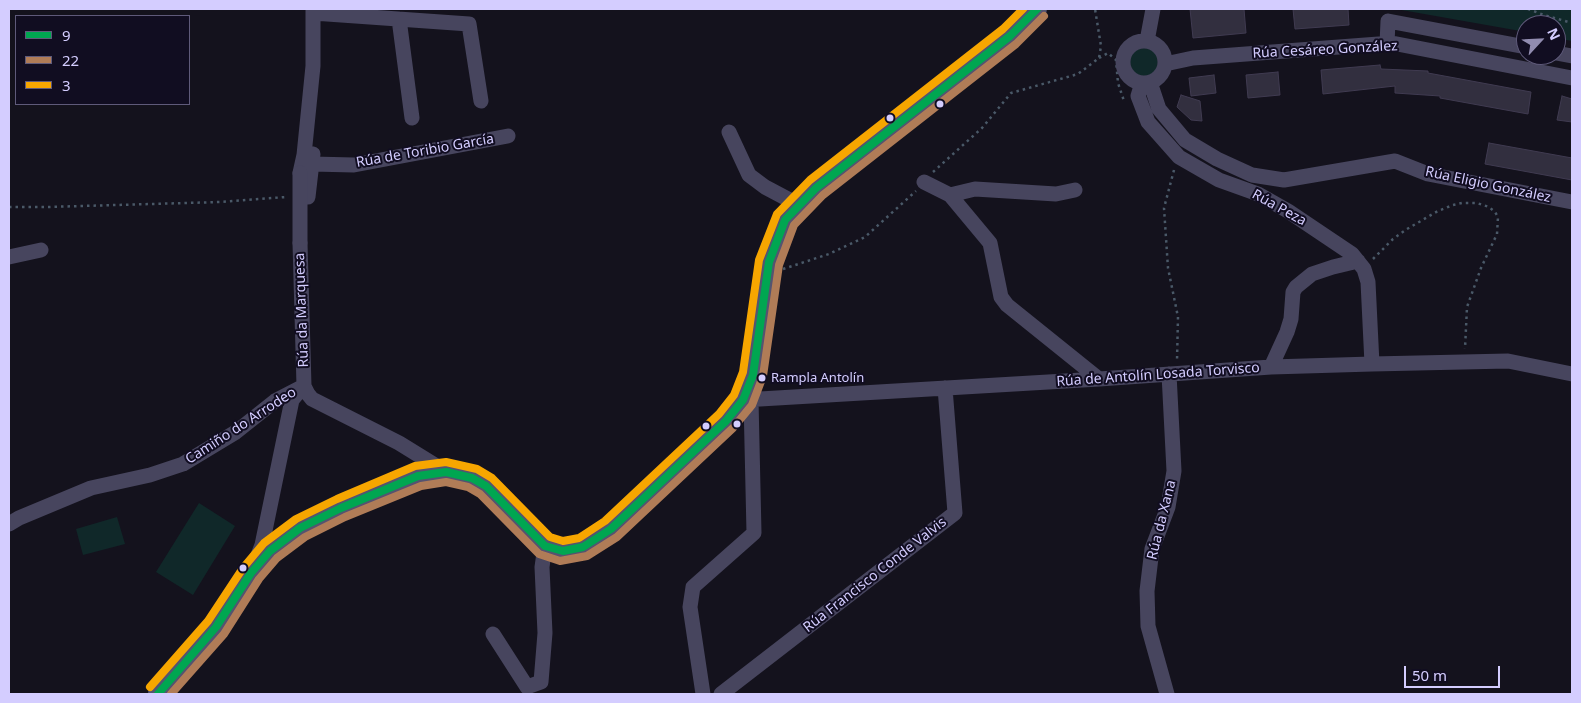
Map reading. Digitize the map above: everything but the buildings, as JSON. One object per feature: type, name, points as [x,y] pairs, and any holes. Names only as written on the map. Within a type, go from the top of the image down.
[{"type":"street","points":[[703,694],[690,607],[694,587],[754,533],[747,400],[753,375],[769,262],[785,220],[816,188],[1010,36],[1037,9]]},
{"type":"street","points":[[1147,41],[1153,9]]},
{"type":"street","points":[[313,11],[469,24],[480,102]]},
{"type":"street","name":"Rúa da Marquesa","points":[[308,197],[304,155],[313,66],[313,11]]},
{"type":"street","points":[[399,19],[412,118]]},
{"type":"street","points":[[1387,44],[1388,21],[1516,45]]},
{"type":"street","points":[[1138,41],[1147,41],[1154,43],[1161,49],[1165,56],[1166,64],[1158,78],[1146,82],[1134,80],[1128,75],[1124,68],[1123,60],[1131,45],[1138,41]]},
{"type":"street","name":"Rúa Cesáreo González","points":[[1166,64],[1193,58],[1387,44],[1402,45],[1572,78]]},
{"type":"street","name":"Rúa Peza","points":[[1146,82],[1138,96],[1148,122],[1179,157],[1219,180],[1258,194],[1288,211],[1352,254],[1361,265]]},
{"type":"street","name":"Rúa Eligio González","points":[[1146,82],[1159,109],[1185,140],[1216,159],[1252,175],[1284,180],[1356,169],[1395,160],[1428,174],[1572,202]]},
{"type":"street","points":[[729,132],[749,175],[765,187],[799,205]]},
{"type":"street","name":"Rúa de Toribio García","points":[[306,168],[354,165],[508,136]]},
{"type":"street","name":"Rúa da Marquesa","points":[[306,168],[300,243],[304,386],[312,399],[399,443],[446,472]]},
{"type":"street","points":[[924,182],[950,195],[990,243],[1001,297],[1007,305],[1099,380]]},
{"type":"street","points":[[950,195],[974,189],[1056,194],[1075,190]]},
{"type":"street","points":[[9,257],[41,250]]},
{"type":"street","points":[[1271,367],[1287,332],[1291,319],[1293,292],[1296,287],[1312,274],[1333,266],[1361,265],[1368,282],[1372,364]]},
{"type":"street","name":"Rúa de Antolín Losada Torvisco","points":[[747,400],[1099,380],[1271,367],[1508,361],[1572,374]]},
{"type":"street","name":"Rúa da Xana","points":[[1167,694],[1148,626],[1148,591],[1152,549],[1168,507],[1174,471],[1173,373]]},
{"type":"street","points":[[251,573],[262,546],[292,400],[304,386]]},
{"type":"street","name":"Camiño do Arrodeo","points":[[9,524],[92,488],[150,475],[183,464],[236,432],[276,401],[304,386]]},
{"type":"street","name":"Rúa Francisco Conde Valvis","points":[[721,694],[955,513],[945,388]]},
{"type":"street","points":[[158,694],[216,628],[251,573],[270,552],[300,528],[341,508],[418,476],[446,472],[472,478],[486,486],[545,546],[563,551],[583,547],[611,529],[747,400]]},
{"type":"street","points":[[493,634],[521,691],[541,682],[545,633],[542,567],[545,546]]},
{"type":"path","points":[[1096,9],[1102,46],[1099,58]]},
{"type":"path","points":[[1528,9],[1572,23]]},
{"type":"path","points":[[767,274],[830,254],[865,238],[945,160],[982,128],[1011,93],[1078,74],[1108,53],[1116,60],[1118,84],[1125,103]]},
{"type":"path","points":[[1173,373],[1178,318],[1168,268],[1164,208],[1179,157]]},
{"type":"path","points":[[9,207],[123,205],[308,197]]},
{"type":"path","points":[[1361,265],[1393,239],[1438,211],[1462,203],[1478,203],[1489,207],[1495,212],[1498,217],[1497,234],[1481,268],[1468,307],[1464,361]]},
{"type":"green space","points":[[1396,9],[1572,9],[1572,41],[1566,40],[1566,15],[1516,15],[1516,30]]},
{"type":"green space","points":[[1144,48],[1154,52],[1158,62],[1154,72],[1144,76],[1134,72],[1130,62],[1134,52]]},
{"type":"green space","points":[[199,503],[235,526],[193,595],[156,572]]},
{"type":"green space","points":[[117,517],[125,544],[83,555],[76,529]]},
{"type":"transit line","name":"3","points":[[150,687],[208,621],[243,568],[264,543],[296,519],[337,499],[415,466],[446,462],[477,469],[492,478],[550,537],[563,541],[579,538],[605,521],[719,414],[734,395],[743,372],[759,260],[777,214],[810,180],[1003,29],[1023,9]]},
{"type":"transit line","name":"9","points":[[158,694],[216,627],[251,573],[270,551],[300,528],[341,508],[418,476],[446,472],[472,478],[486,486],[545,546],[563,551],[583,547],[611,529],[726,421],[743,400],[753,375],[769,262],[785,220],[816,188],[1010,36],[1037,9]]},
{"type":"transit line","name":"22","points":[[171,694],[224,634],[259,579],[277,558],[305,537],[345,517],[421,486],[446,482],[468,487],[480,494],[539,554],[560,561],[587,556],[617,537],[733,428],[752,405],[763,376],[779,265],[794,225],[823,195],[1016,44],[1044,16]]},
{"type":"place","name":"Rampla Antolín","points":[[762,378]]}]
